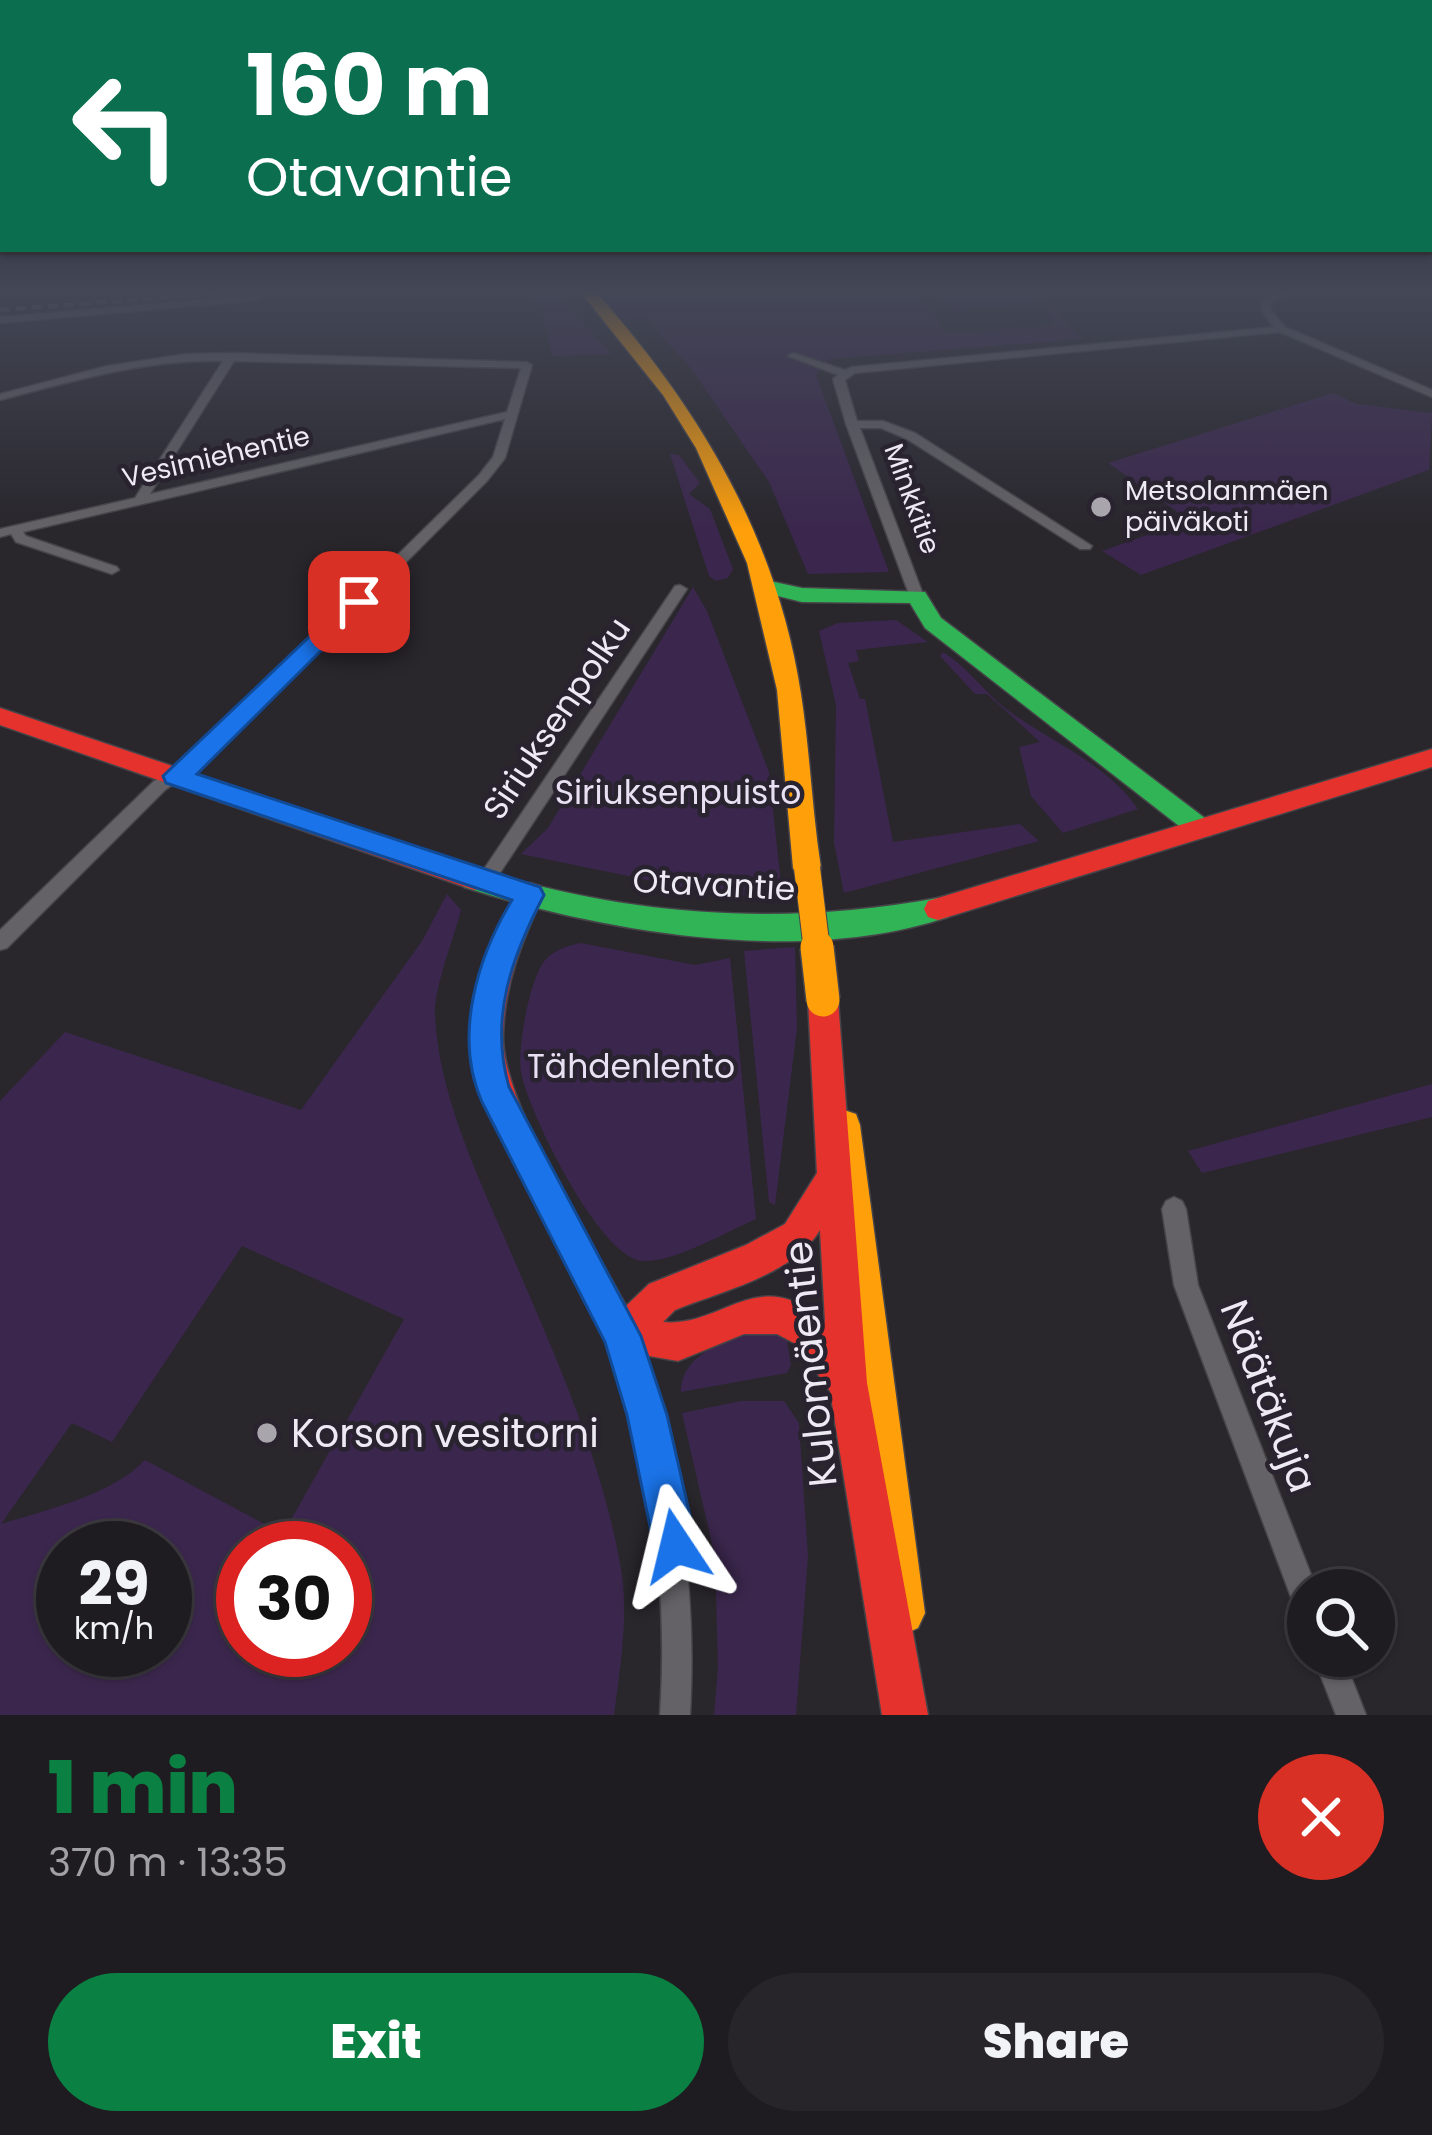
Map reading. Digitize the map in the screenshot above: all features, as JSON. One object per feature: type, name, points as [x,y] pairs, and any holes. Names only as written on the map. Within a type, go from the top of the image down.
[{"type":"main road","name":"Kulomäentie","points":[[656,370],[749,529],[778,643],[881,1402],[908,1715]]},
{"type":"main road","name":"Kulomäentie","points":[[724,480],[796,785]]},
{"type":"main road","points":[[765,586],[797,596],[891,591],[917,597]]},
{"type":"main road","points":[[778,643],[785,630],[805,617],[897,607],[917,597]]},
{"type":"main road","name":"Minkkitie","points":[[917,597],[933,623],[1201,829]]},
{"type":"main road","name":"Otavantie","points":[[0,716],[484,883],[606,913],[690,926],[839,924],[933,910],[1432,758]]},
{"type":"main road","points":[[530,895],[494,976],[485,1060],[494,1091],[622,1336]]},
{"type":"main road","name":"Kulomäentie","points":[[823,1000],[831,1182],[848,1384],[867,1516],[908,1715]]},
{"type":"main road","points":[[622,1336],[662,1297],[758,1258],[797,1236],[831,1182]]},
{"type":"main road","points":[[622,1336],[677,1343],[731,1320],[770,1313],[799,1321],[826,1346],[848,1384]]},
{"type":"street","points":[[0,397],[113,370]]},
{"type":"street","points":[[141,499],[223,370]]},
{"type":"street","points":[[0,942],[159,786],[203,756],[492,468],[526,370]]},
{"type":"street","points":[[835,370],[854,370]]},
{"type":"street","points":[[1376,370],[1432,394]]},
{"type":"street","name":"Minkkitie","points":[[844,373],[839,385],[917,597]]},
{"type":"street","name":"Vesimiehentie","points":[[8,532],[513,414]]},
{"type":"street","points":[[853,424],[883,425],[911,436],[1085,546]]},
{"type":"street","points":[[8,532],[112,570]]},
{"type":"street","name":"Siriuksenpolku","points":[[484,883],[680,589]]},
{"type":"street","name":"Näätäkuja","points":[[1174,1209],[1186,1285],[1294,1569]]},
{"type":"street","points":[[622,1336],[647,1415],[676,1546],[675,1715]]},
{"type":"street","points":[[1336,1677],[1351,1715]]},
{"type":"green space","points":[[692,370],[820,370],[816,375],[889,572],[808,574],[769,482]]},
{"type":"green space","points":[[1333,393],[1357,404],[1432,413],[1429,470],[1141,575],[1102,551],[1189,520],[1108,463]]},
{"type":"green space","points":[[670,454],[679,455],[700,483],[689,494],[710,509],[733,569],[728,578],[716,581],[709,576]]},
{"type":"green space","name":"Siriuksenpuisto","points":[[693,587],[707,611],[769,772],[782,894],[725,896],[521,854],[548,828]]},
{"type":"green space","points":[[896,620],[928,642],[856,650],[859,661],[848,663],[860,699],[865,699],[893,842],[1020,824],[1039,841],[844,893],[834,843],[836,705],[819,631],[838,623]]},
{"type":"green space","points":[[943,652],[1013,714],[1112,780],[1138,809],[1063,833],[1031,796],[1019,747],[1040,742],[987,694],[975,694],[940,656]]},
{"type":"green space","points":[[447,894],[461,910],[435,1005],[443,1072],[469,1155],[572,1398],[601,1482],[621,1569],[624,1605],[614,1715],[0,1715],[0,1101],[65,1032],[301,1110],[422,941]],"holes":[[[242,1246],[404,1319],[290,1521],[372,1521],[372,1677],[216,1677],[216,1521],[259,1521],[145,1460],[97,1492],[1,1524],[72,1423],[112,1442]]]},
{"type":"green space","name":"Tähdenlento","points":[[581,943],[695,965],[730,958],[756,1219],[685,1252],[643,1261],[626,1254],[587,1211],[537,1118],[520,1061],[526,1012],[542,965],[555,952]]},
{"type":"green space","points":[[795,947],[797,1028],[775,1205],[769,1202],[744,951]]},
{"type":"green space","points":[[1432,1084],[1432,1117],[1202,1173],[1188,1151]]},
{"type":"green space","points":[[760,1326],[786,1334],[791,1365],[787,1373],[681,1392],[683,1378],[698,1357]]},
{"type":"green space","points":[[741,1401],[784,1401],[799,1423],[808,1556],[796,1715],[714,1715],[718,1668],[715,1557],[682,1413]]},
{"type":"traffic: fast","points":[[765,586],[802,595],[917,597]]},
{"type":"traffic: fast","points":[[917,597],[933,623],[1201,829]]},
{"type":"traffic: fast","points":[[474,879],[587,910],[704,926],[823,926],[938,909]]},
{"type":"traffic: slow","points":[[653,370],[705,448],[757,563],[789,690],[807,868]]},
{"type":"traffic: slow","points":[[807,868],[823,1000]]},
{"type":"traffic: slow","points":[[844,1125],[903,1613]]},
{"type":"traffic: jam","points":[[0,716],[474,879]]},
{"type":"traffic: jam","points":[[938,909],[1432,758]]},
{"type":"traffic: jam","points":[[530,894],[507,941],[492,990],[487,1040],[494,1091],[622,1336]]},
{"type":"traffic: jam","points":[[823,1000],[848,1383],[905,1715]]},
{"type":"traffic: jam","points":[[622,1336],[662,1297],[758,1258],[797,1236],[831,1182]]},
{"type":"traffic: jam","points":[[622,1336],[678,1342],[744,1316],[780,1316],[809,1331],[844,1378]]},
{"type":"place","name":"Metsolanmäen päiväkoti","points":[[1101,507]]},
{"type":"place","name":"Korson vesitorni","points":[[267,1433]]},
{"type":"route","points":[[359,602],[203,756],[176,776],[530,895],[494,976],[485,1060],[494,1091],[622,1336],[647,1415],[676,1546]]}]
